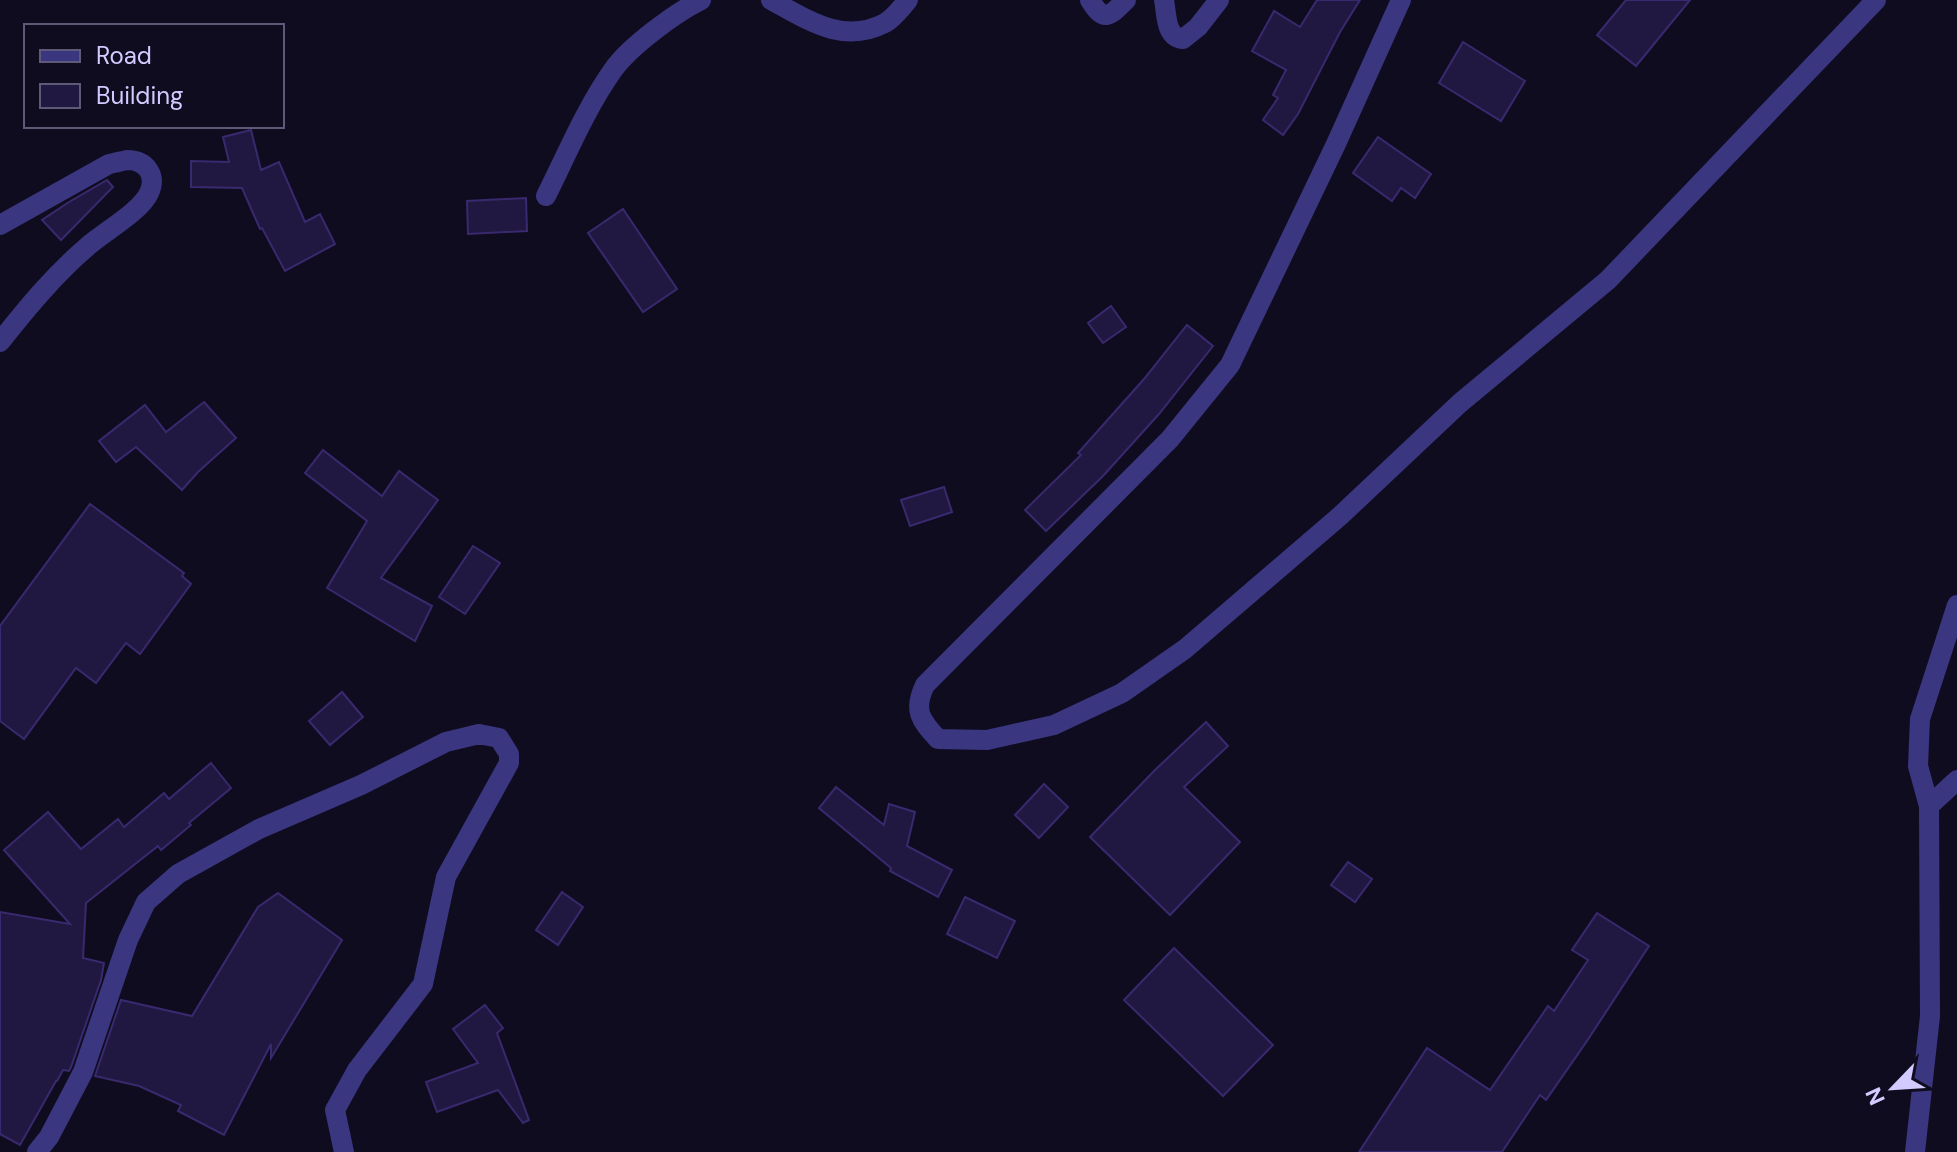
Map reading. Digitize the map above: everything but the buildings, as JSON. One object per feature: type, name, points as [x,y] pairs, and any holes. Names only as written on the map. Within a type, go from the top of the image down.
[{"type":"street","points":[[546,196],[615,67],[651,33],[701,0]]},
{"type":"street","points":[[771,0],[816,24],[851,33],[887,22],[908,0]]},
{"type":"street","points":[[1090,0],[1104,16],[1112,14],[1126,0]]},
{"type":"street","points":[[1164,0],[1172,36],[1183,39],[1198,27],[1219,0]]},
{"type":"street","points":[[1401,0],[1230,365],[1170,439],[925,685],[917,701],[922,723],[938,739],[987,740],[1054,725],[1122,693],[1185,649],[1340,516],[1460,403],[1608,280],[1876,0]]},
{"type":"street","points":[[0,225],[109,164],[127,160],[141,162],[150,170],[152,182],[148,196],[78,256],[28,306],[0,342]]},
{"type":"street","points":[[1915,1152],[1930,1016],[1929,806],[1918,766],[1920,719],[1957,605]]},
{"type":"street","points":[[37,1152],[49,1137],[83,1072],[128,940],[146,902],[178,874],[259,829],[361,785],[446,742],[479,734],[499,738],[509,754],[509,763],[446,877],[423,984],[357,1070],[335,1110],[344,1152]]},
{"type":"street","points":[[1929,806],[1957,780]]}]
